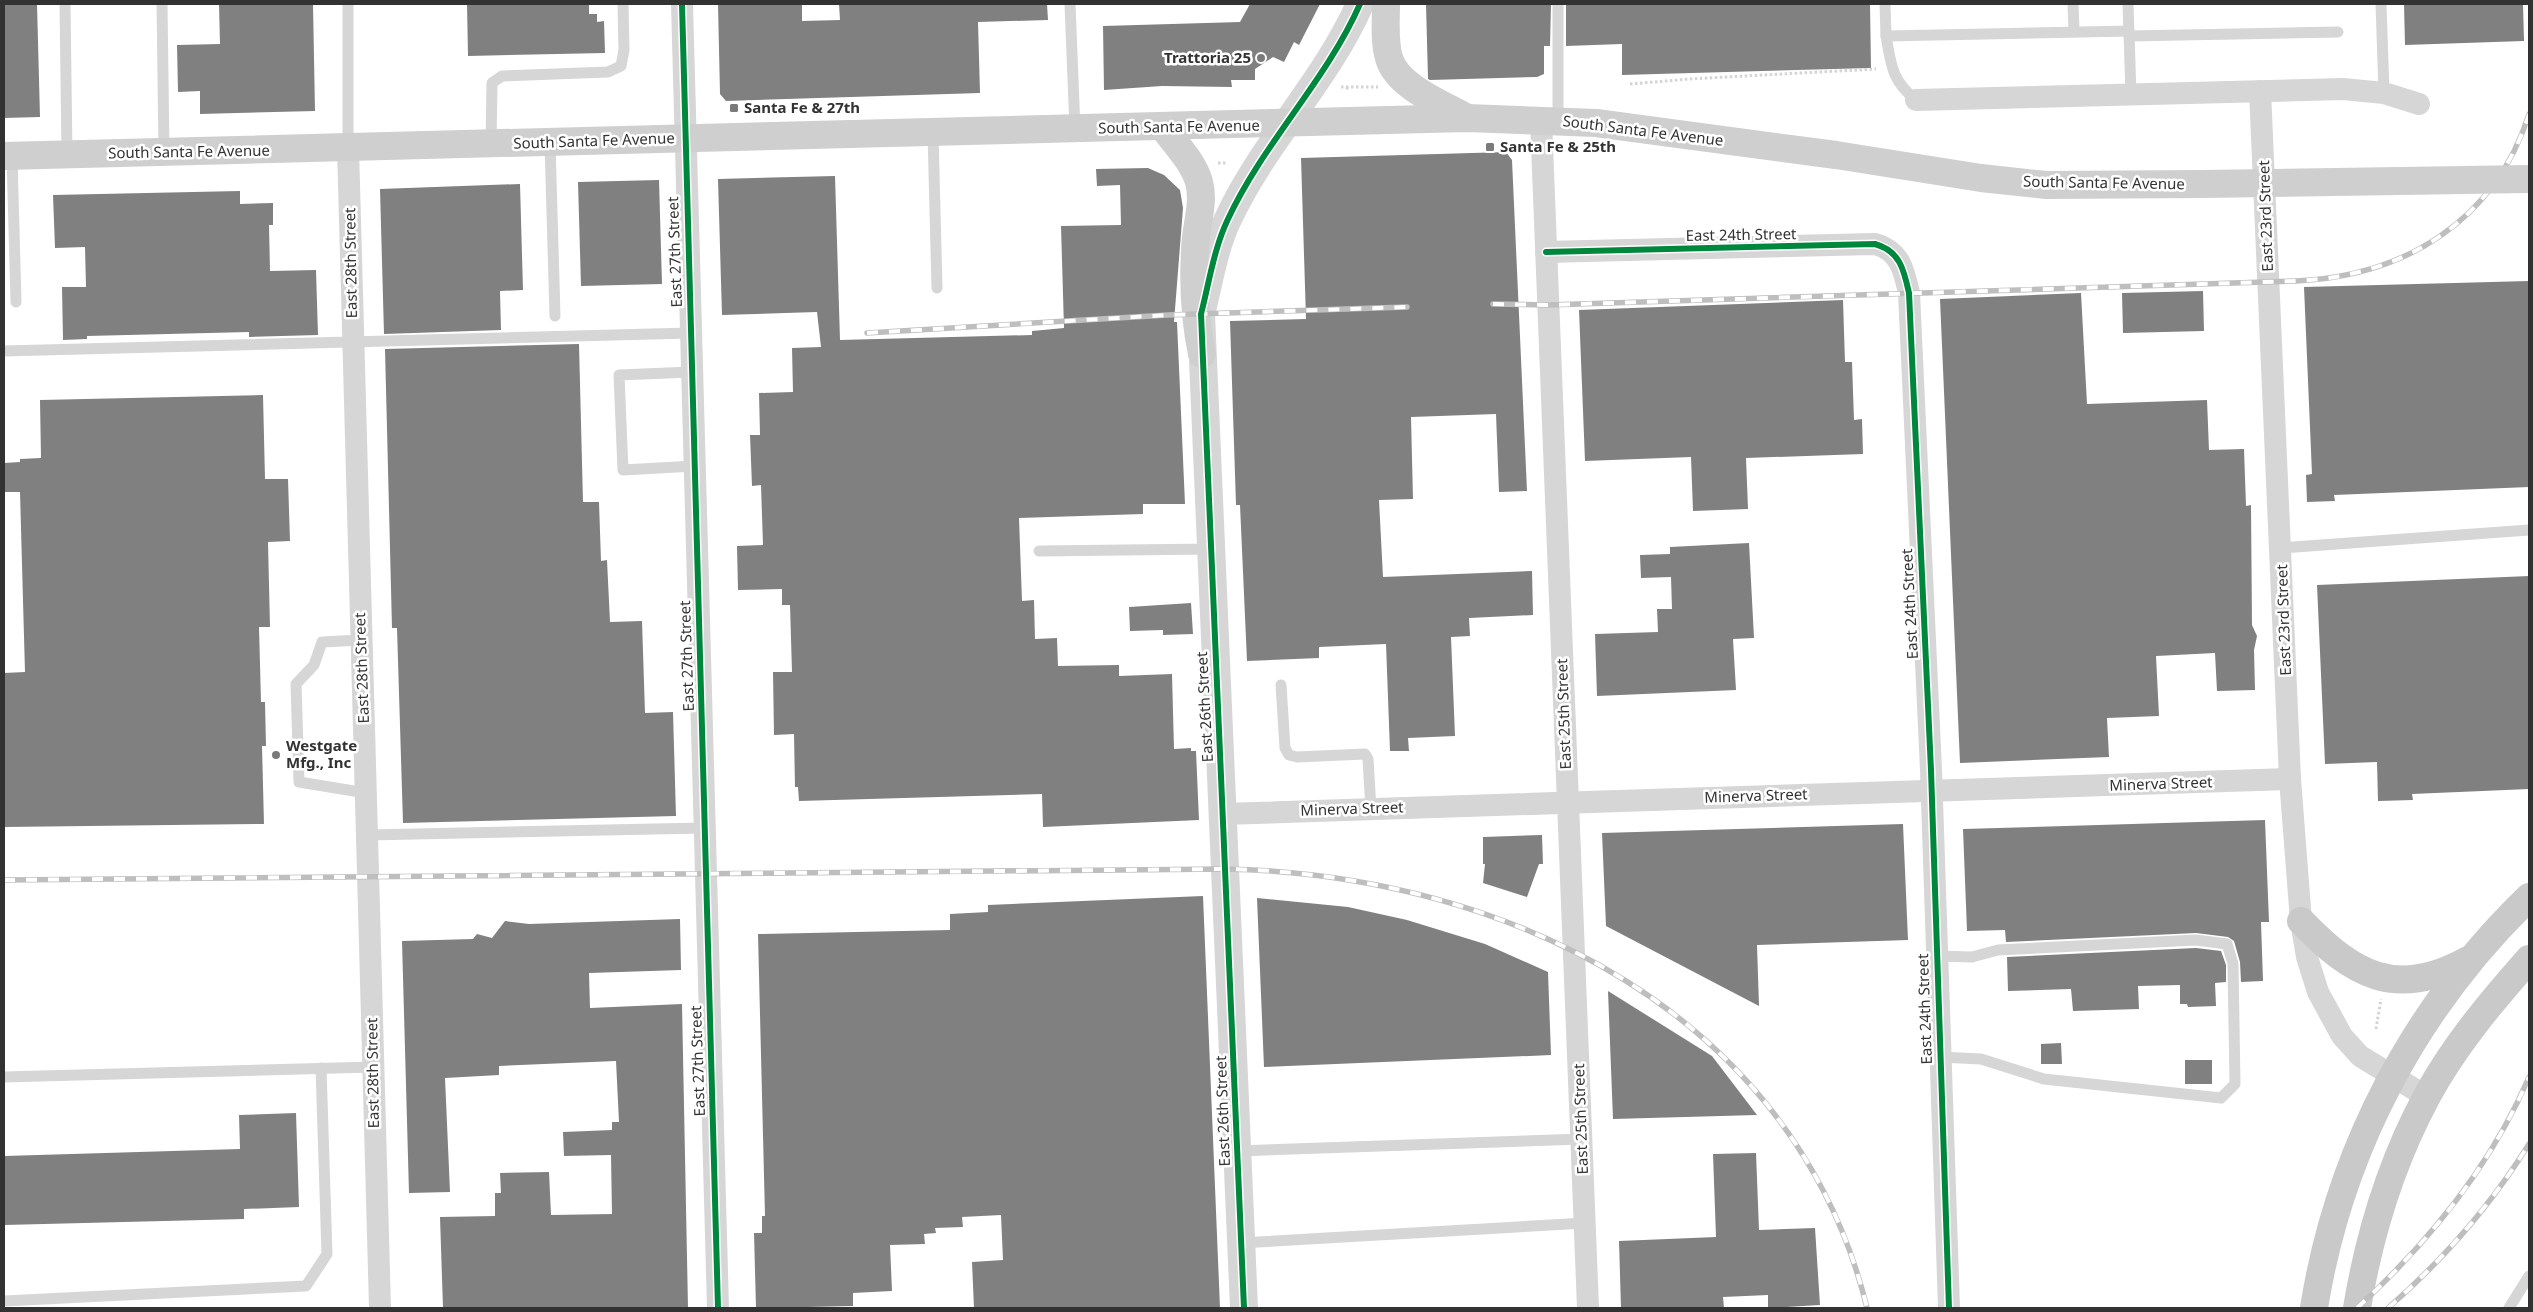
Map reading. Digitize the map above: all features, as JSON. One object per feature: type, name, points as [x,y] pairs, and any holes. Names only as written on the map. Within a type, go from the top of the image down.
[{"type":"main road","points":[[1386,4],[1387,50],[1395,71],[1407,84],[1467,118]]},
{"type":"main road","name":"South Santa Fe Avenue","points":[[8,156],[1467,118],[1550,120],[1655,130],[1981,178],[2046,185],[2529,179]]},
{"type":"main road","points":[[1162,127],[1193,168],[1199,182],[1201,196],[1194,249],[1194,282],[1196,314],[1202,354]]},
{"type":"main road","points":[[2314,1308],[2326,1250],[2348,1176],[2361,1140],[2392,1077],[2436,1004],[2496,929],[2529,897]]},
{"type":"main road","points":[[2301,921],[2326,946],[2348,964],[2384,978],[2404,980],[2427,977],[2452,969],[2472,958]]},
{"type":"main road","points":[[2357,1308],[2367,1260],[2386,1194],[2427,1097],[2474,1024],[2529,959]]},
{"type":"street","name":"East 27th Street","points":[[682,4],[718,1308]]},
{"type":"street","points":[[1287,124],[1338,46],[1360,4]]},
{"type":"street","points":[[1916,100],[2343,89],[2384,93],[2418,104]]},
{"type":"street","name":"East 23rd Street","points":[[2260,92],[2290,779],[2301,921],[2307,957],[2318,992],[2342,1036],[2360,1056],[2427,1097]]},
{"type":"street","name":"East 25th Street","points":[[1550,120],[1546,252],[1588,1308]]},
{"type":"street","name":"East 26th Street","points":[[1244,1308],[1201,314],[1227,220],[1250,179],[1287,124]]},
{"type":"street","name":"East 28th Street","points":[[348,148],[380,1308]]},
{"type":"street","name":"East 24th Street","points":[[1546,252],[1876,244],[1895,253],[1904,269],[1909,293],[1931,790],[1935,956],[1949,1308]]},
{"type":"street","name":"Minerva Street","points":[[1223,814],[2290,779]]},
{"type":"lane","points":[[65,4],[67,154]]},
{"type":"lane","points":[[162,4],[164,152]]},
{"type":"lane","points":[[348,4],[348,148]]},
{"type":"lane","points":[[491,144],[492,83],[502,76],[608,72],[621,66],[624,50],[623,4]]},
{"type":"lane","points":[[1070,4],[1075,129]]},
{"type":"lane","points":[[1550,120],[1558,4]]},
{"type":"lane","points":[[1885,4],[1886,36],[1892,68],[1903,90],[1916,100]]},
{"type":"lane","points":[[2073,4],[2074,31]]},
{"type":"lane","points":[[2128,4],[2131,95]]},
{"type":"lane","points":[[2381,4],[2384,93]]},
{"type":"lane","points":[[1886,36],[2074,31],[2129,34],[2338,32]]},
{"type":"lane","points":[[933,133],[937,288]]},
{"type":"lane","points":[[550,143],[555,316]]},
{"type":"lane","points":[[8,156],[16,302]]},
{"type":"lane","points":[[4,351],[690,333]]},
{"type":"lane","points":[[691,372],[619,374],[623,470],[694,466]]},
{"type":"lane","points":[[2281,548],[2529,530]]},
{"type":"lane","points":[[1039,551],[1211,549]]},
{"type":"lane","points":[[361,640],[322,642],[314,665],[296,684],[299,782],[366,793]]},
{"type":"lane","points":[[1281,686],[1285,748],[1289,755],[1296,757],[1365,754],[1368,759],[1371,809]]},
{"type":"lane","points":[[368,835],[704,828]]},
{"type":"lane","points":[[1935,956],[1972,957],[1998,950],[2196,940],[2227,944],[2233,964],[2235,1084],[2221,1098],[2044,1079],[1981,1059],[1940,1057]]},
{"type":"lane","points":[[4,1077],[373,1067]]},
{"type":"lane","points":[[4,1301],[306,1286],[326,1254],[321,1068]]},
{"type":"lane","points":[[1237,1151],[1581,1139]]},
{"type":"lane","points":[[1241,1243],[1585,1223]]},
{"type":"lane","points":[[2509,1308],[2529,1276]]},
{"type":"path","points":[[1630,84],[1892,68]]},
{"type":"path","points":[[1341,86],[1382,87]]},
{"type":"path","points":[[1347,87],[1347,92]]},
{"type":"path","points":[[2376,1029],[2382,993]]},
{"type":"building","points":[[4,4],[37,4],[40,117],[4,118]]},
{"type":"building","points":[[219,4],[313,4],[315,111],[200,114],[200,91],[178,92],[177,45],[220,44]]},
{"type":"building","points":[[467,4],[589,4],[589,14],[597,14],[597,22],[604,21],[605,53],[468,56]]},
{"type":"building","points":[[718,4],[802,4],[802,21],[840,20],[839,4],[1047,4],[1048,20],[978,22],[980,93],[726,101],[720,94]]},
{"type":"building","points":[[1250,4],[1320,4],[1299,45],[1294,42],[1284,62],[1273,57],[1255,69],[1255,80],[1231,80],[1232,87],[1162,86],[1104,90],[1103,26],[1240,22]]},
{"type":"building","points":[[1426,4],[1551,4],[1550,46],[1544,46],[1544,74],[1537,77],[1428,79]]},
{"type":"building","points":[[1566,4],[1870,4],[1871,68],[1622,75],[1622,44],[1566,46]]},
{"type":"building","points":[[2404,4],[2523,4],[2524,41],[2405,45]]},
{"type":"building","points":[[1506,152],[1512,160],[1527,491],[1499,492],[1496,414],[1411,417],[1413,499],[1379,500],[1383,577],[1532,571],[1533,615],[1469,618],[1470,636],[1451,637],[1455,736],[1408,738],[1409,751],[1390,751],[1386,644],[1319,647],[1319,658],[1247,661],[1240,505],[1236,505],[1230,321],[1306,319],[1301,158]]},
{"type":"building","points":[[1148,168],[1164,175],[1180,190],[1183,208],[1174,322],[1177,322],[1185,504],[1143,504],[1143,514],[1019,518],[1022,601],[1034,600],[1035,639],[1057,638],[1058,666],[1119,665],[1119,676],[1172,674],[1174,749],[1191,748],[1191,751],[1196,751],[1199,820],[1043,827],[1042,794],[799,801],[798,787],[795,787],[794,734],[774,735],[773,672],[792,672],[790,605],[782,605],[782,589],[738,590],[737,546],[763,545],[761,485],[752,486],[750,435],[760,435],[759,393],[793,392],[792,348],[821,347],[817,312],[722,315],[718,179],[835,176],[840,340],[1032,335],[1032,331],[1064,328],[1061,226],[1121,225],[1120,185],[1097,186],[1096,169]]},
{"type":"building","points":[[659,180],[662,284],[581,286],[578,182]]},
{"type":"building","points":[[520,184],[523,290],[500,291],[501,330],[384,334],[380,189]]},
{"type":"building","points":[[240,191],[240,204],[273,203],[273,225],[269,225],[270,271],[316,270],[318,335],[249,337],[249,332],[87,336],[87,339],[63,340],[62,287],[86,287],[85,247],[55,248],[53,195]]},
{"type":"building","points":[[2529,281],[2529,487],[2334,495],[2335,501],[2307,502],[2306,475],[2312,474],[2304,287]]},
{"type":"building","points":[[2203,291],[2204,331],[2123,333],[2122,293]]},
{"type":"building","points":[[2081,293],[2087,404],[2207,400],[2209,450],[2244,449],[2246,506],[2251,505],[2252,625],[2257,636],[2254,650],[2255,690],[2217,691],[2215,653],[2156,656],[2159,716],[2107,718],[2109,757],[1960,763],[1940,299]]},
{"type":"building","points":[[1843,300],[1845,362],[1852,362],[1854,420],[1862,419],[1863,454],[1746,458],[1748,509],[1693,511],[1691,457],[1585,461],[1579,310]]},
{"type":"building","points":[[579,344],[583,502],[599,502],[601,561],[607,560],[610,622],[642,621],[645,713],[673,712],[676,816],[403,823],[397,628],[392,628],[385,349]]},
{"type":"building","points":[[263,395],[265,479],[288,479],[290,541],[268,542],[270,627],[259,627],[261,702],[265,702],[266,746],[262,746],[264,824],[4,827],[4,673],[25,672],[20,492],[4,492],[4,463],[20,462],[20,459],[41,458],[40,400]]},
{"type":"building","points":[[1749,543],[1754,638],[1733,639],[1736,690],[1597,696],[1595,634],[1658,632],[1657,609],[1672,609],[1671,577],[1641,578],[1640,555],[1670,554],[1670,547]]},
{"type":"building","points":[[2529,576],[2529,789],[2412,794],[2413,800],[2378,801],[2377,762],[2325,764],[2317,585]]},
{"type":"building","points":[[1191,603],[1193,634],[1163,635],[1163,630],[1130,631],[1129,607]]},
{"type":"building","points":[[2265,820],[2269,922],[2261,922],[2263,981],[2241,982],[2240,962],[2234,941],[2228,937],[2196,933],[2006,942],[2005,930],[1967,931],[1963,829]]},
{"type":"building","points":[[1903,824],[1908,940],[1757,945],[1759,1006],[1606,926],[1602,833]]},
{"type":"building","points":[[1542,835],[1543,864],[1539,864],[1527,897],[1483,883],[1485,864],[1483,864],[1483,837]]},
{"type":"building","points":[[1203,896],[1220,1308],[974,1308],[972,1262],[1003,1260],[1001,1215],[962,1217],[963,1227],[935,1228],[936,1233],[924,1234],[925,1244],[890,1245],[892,1291],[853,1293],[853,1306],[756,1308],[754,1233],[762,1233],[762,1216],[765,1216],[758,934],[950,930],[950,914],[988,912],[988,905]]},
{"type":"building","points":[[1257,898],[1348,907],[1407,920],[1485,944],[1548,972],[1551,1055],[1264,1067]]},
{"type":"building","points":[[680,919],[681,970],[589,973],[590,1008],[682,1004],[688,1308],[443,1308],[440,1217],[495,1216],[495,1193],[501,1193],[500,1173],[549,1172],[551,1215],[612,1214],[611,1155],[564,1156],[563,1132],[612,1130],[612,1122],[619,1122],[616,1061],[499,1066],[499,1075],[445,1078],[450,1192],[409,1193],[402,941],[473,939],[477,934],[492,938],[505,921],[529,924]]},
{"type":"building","points":[[2196,948],[2221,951],[2226,965],[2226,982],[2215,983],[2216,1006],[2188,1007],[2187,1004],[2180,1004],[2180,985],[2138,986],[2139,1009],[2073,1011],[2071,989],[2008,991],[2007,957]]},
{"type":"building","points":[[1608,991],[1712,1056],[1757,1115],[1613,1119]]},
{"type":"building","points":[[2061,1043],[2062,1064],[2041,1064],[2041,1044]]},
{"type":"building","points":[[2185,1060],[2212,1060],[2212,1084],[2185,1084]]},
{"type":"building","points":[[296,1113],[299,1207],[244,1209],[244,1219],[4,1225],[4,1156],[240,1149],[239,1115]]},
{"type":"building","points":[[1756,1153],[1759,1230],[1815,1228],[1820,1305],[1768,1308],[1768,1295],[1723,1297],[1724,1308],[1621,1308],[1619,1241],[1716,1237],[1713,1154]]},
{"type":"railway","points":[[1493,304],[1548,305],[2296,281],[2336,277],[2374,268],[2409,254],[2441,236],[2469,213],[2494,185],[2514,152],[2529,114]]},
{"type":"railway","points":[[867,333],[1168,315],[1407,307]]},
{"type":"railway","points":[[4,880],[1225,869],[1331,877],[1434,898],[1533,933],[1625,980],[1707,1041],[1776,1116],[1830,1205],[1867,1308]]},
{"type":"railway","points":[[2357,1308],[2433,1230],[2455,1202],[2496,1142],[2514,1110],[2529,1077]]},
{"type":"railway","points":[[2388,1308],[2446,1252],[2499,1189],[2529,1144]]},
{"type":"cycle path","points":[[682,4],[718,1308]]},
{"type":"cycle path","points":[[1244,1308],[1201,314],[1215,254],[1228,219],[1259,164],[1330,59],[1360,4]]},
{"type":"cycle path","points":[[1546,252],[1875,244],[1890,251],[1903,269],[1909,293],[1931,770],[1949,1308]]},
{"type":"place","name":"Trattoria 25","points":[[1261,58]]},
{"type":"place","name":"Santa Fe & 27th","points":[[734,108]]},
{"type":"place","name":"Santa Fe & 25th","points":[[1490,147]]},
{"type":"place","name":"Westgate Mfg., Inc","points":[[276,755]]}]
